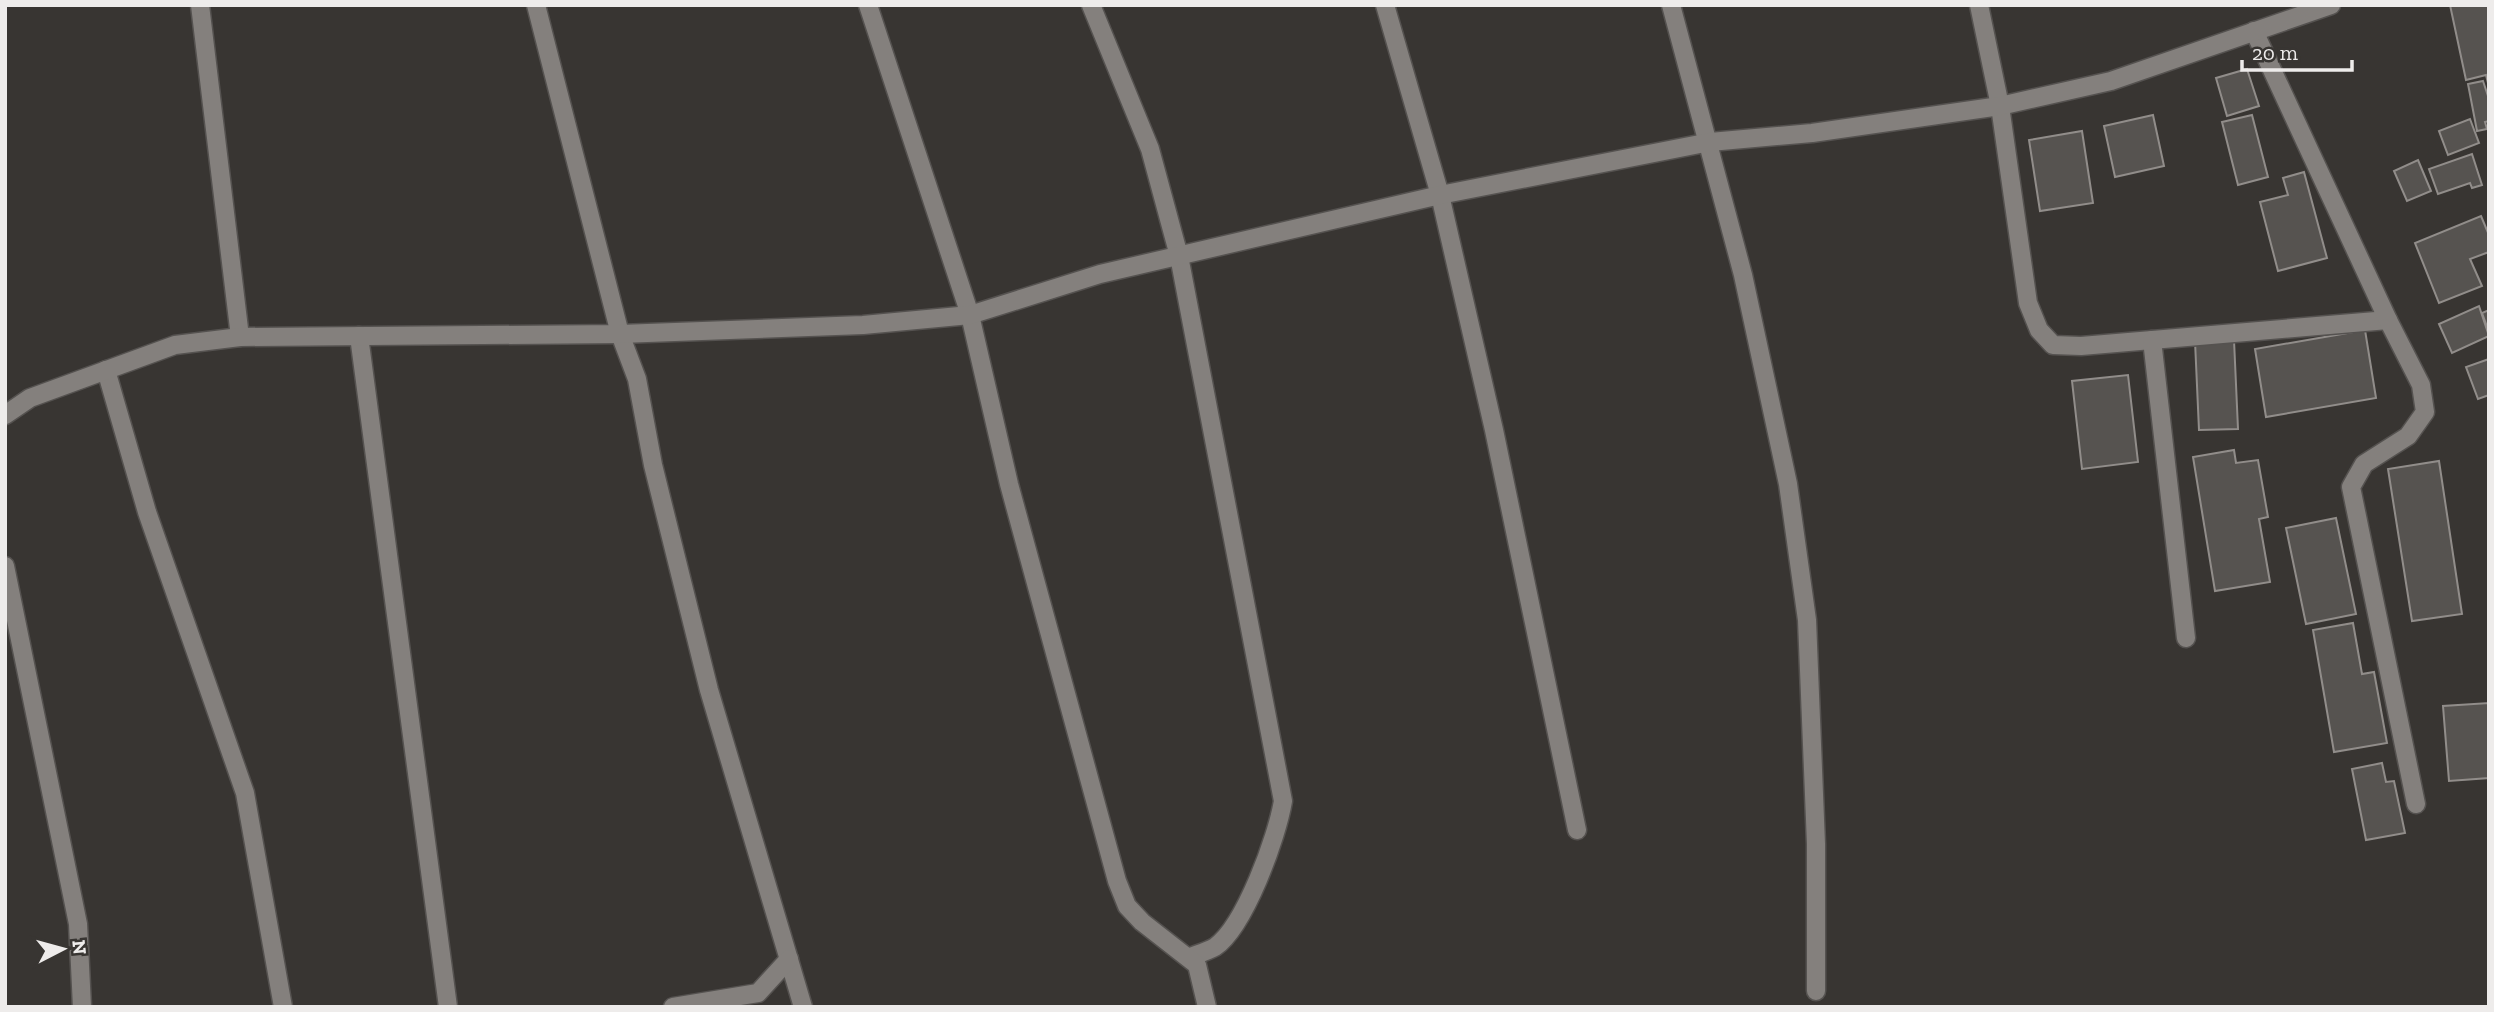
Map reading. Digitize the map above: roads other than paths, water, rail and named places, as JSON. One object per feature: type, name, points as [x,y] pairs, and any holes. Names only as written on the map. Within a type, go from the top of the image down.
[{"type":"street","points":[[200,5],[240,337]]},
{"type":"street","points":[[536,5],[620,334],[637,379],[653,465],[709,690],[801,1001]]},
{"type":"street","points":[[868,5],[970,315],[1009,484],[1117,881],[1127,906],[1142,922],[1190,957],[1202,978],[1207,1007]]},
{"type":"street","points":[[1091,5],[1150,149],[1179,256],[1283,802],[1275,838],[1241,912],[1215,946],[1190,957]]},
{"type":"street","points":[[1385,5],[1440,195],[1494,430],[1577,830]]},
{"type":"street","points":[[1671,5],[1710,142],[1743,275],[1785,471],[1807,620],[1815,845],[1816,990]]},
{"type":"street","points":[[1979,5],[2000,106],[2028,303],[2039,330],[2053,345],[2081,346],[2388,320]]},
{"type":"street","points":[[5,415],[30,398],[175,345],[240,337],[620,334],[863,325],[970,315],[1100,274],[1440,195],[1710,142],[1812,133],[2000,106],[2110,80],[2331,5]]},
{"type":"street","points":[[2254,31],[2421,386],[2425,412],[2408,436],[2364,464],[2351,486],[2416,804]]},
{"type":"street","points":[[359,336],[448,1007]]},
{"type":"street","points":[[2152,340],[2186,638]]},
{"type":"street","points":[[106,370],[147,512],[245,793],[282,1007]]},
{"type":"street","points":[[5,566],[78,924],[82,1007]]},
{"type":"street","points":[[673,1007],[758,993],[789,959]]}]
